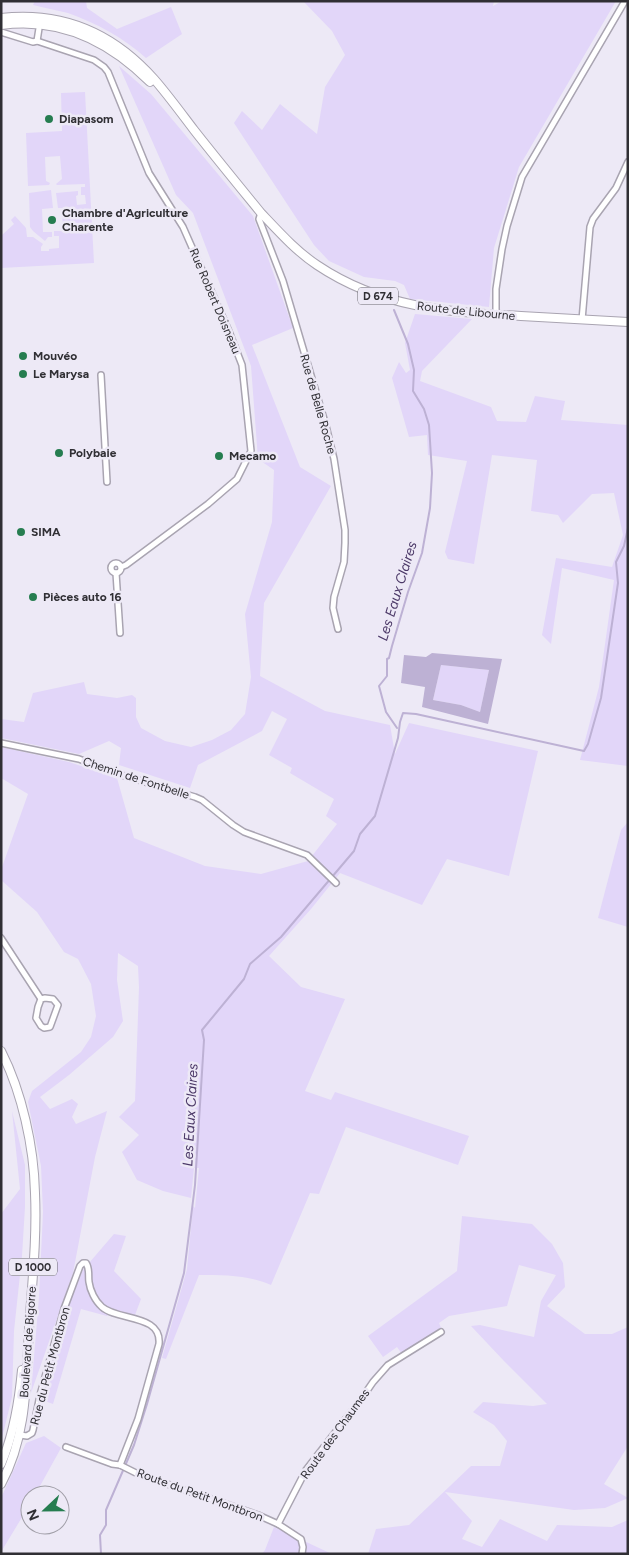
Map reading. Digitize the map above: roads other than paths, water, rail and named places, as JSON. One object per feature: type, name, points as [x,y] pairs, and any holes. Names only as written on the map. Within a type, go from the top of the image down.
[{"type":"main road","name":"D 674","points":[[1,18],[23,16],[41,20]]},
{"type":"main road","name":"Route de Libourne","points":[[41,20],[68,22],[84,28],[116,45],[130,56],[148,73],[261,213],[281,234],[311,260],[354,286],[405,304],[452,311],[628,322]]},
{"type":"main road","name":"D 674","points":[[1,25],[41,20]]},
{"type":"main road","name":"Boulevard de Bigorre","points":[[1,1050],[11,1072],[21,1105],[29,1140],[35,1193],[28,1365],[24,1415],[20,1435],[8,1471],[1,1484]]},
{"type":"main road","name":"Boulevard de Bigorre","points":[[1,1060],[9,1078],[24,1139],[30,1172],[31,1194],[20,1394],[7,1452],[1,1464]]},
{"type":"street","points":[[496,315],[496,289],[502,247],[522,177],[625,1]]},
{"type":"street","points":[[35,41],[41,20]]},
{"type":"street","name":"Rue Robert Doisneau","points":[[1,32],[94,60],[108,72],[149,173],[183,227],[242,365],[251,451],[237,479],[208,504],[121,567]]},
{"type":"street","points":[[582,320],[590,227],[593,219],[616,188],[628,162]]},
{"type":"street","name":"Rue de Belle Roche","points":[[261,213],[259,219],[283,281],[334,459],[345,530],[344,562],[334,597],[333,608],[338,630]]},
{"type":"street","points":[[101,375],[107,482]]},
{"type":"street","points":[[116,574],[121,571],[121,567],[117,563],[112,565],[112,570],[116,574],[120,633]]},
{"type":"street","name":"Chemin de Fontbelle","points":[[1,743],[79,759],[118,774],[195,797],[202,800],[244,832],[307,855],[335,882]]},
{"type":"street","points":[[1,938],[41,1000]]},
{"type":"street","points":[[53,999],[58,1005],[48,1028],[41,1026],[36,1018],[41,1000],[53,999]]},
{"type":"street","name":"Rue du Petit Montbron","points":[[20,1435],[27,1436],[32,1433],[40,1395],[64,1309],[80,1266],[86,1263],[88,1266],[89,1283],[102,1307],[110,1312],[129,1316],[147,1323],[156,1329],[160,1338],[123,1467]]},
{"type":"street","name":"Route des Chaumes","points":[[278,1524],[306,1470],[373,1382],[388,1365],[441,1332]]},
{"type":"street","name":"Route du Petit Montbron","points":[[66,1448],[258,1515],[278,1524]]},
{"type":"street","points":[[278,1524],[301,1539],[302,1554]]},
{"type":"waterway","name":"Les Eaux Claires","points":[[394,310],[408,344],[414,370],[413,391],[424,409],[429,425],[432,473],[430,508],[422,553],[408,592],[389,658],[387,659],[387,676],[379,686],[386,712],[397,728]]},
{"type":"waterway","name":"Les Eaux Claires","points":[[101,1554],[100,1535],[106,1525],[106,1510],[134,1445],[184,1273],[195,1185],[204,1040],[202,1030],[244,979],[250,964],[281,937],[354,851],[360,834],[375,816],[398,738],[403,713],[416,714],[584,751],[588,744],[601,698],[618,583],[616,562],[624,546],[628,528]]},
{"type":"place","name":"Diapasom","points":[[49,119]]},
{"type":"place","name":"Chambre d'Agriculture Charente","points":[[52,220]]},
{"type":"place","name":"Mouvéo","points":[[23,356]]},
{"type":"place","name":"Le Marysa","points":[[23,374]]},
{"type":"place","name":"Polybaie","points":[[59,453]]},
{"type":"place","name":"Mecamo","points":[[219,456]]},
{"type":"place","name":"SIMA","points":[[21,532]]},
{"type":"place","name":"Pièces auto 16","points":[[33,597]]}]
